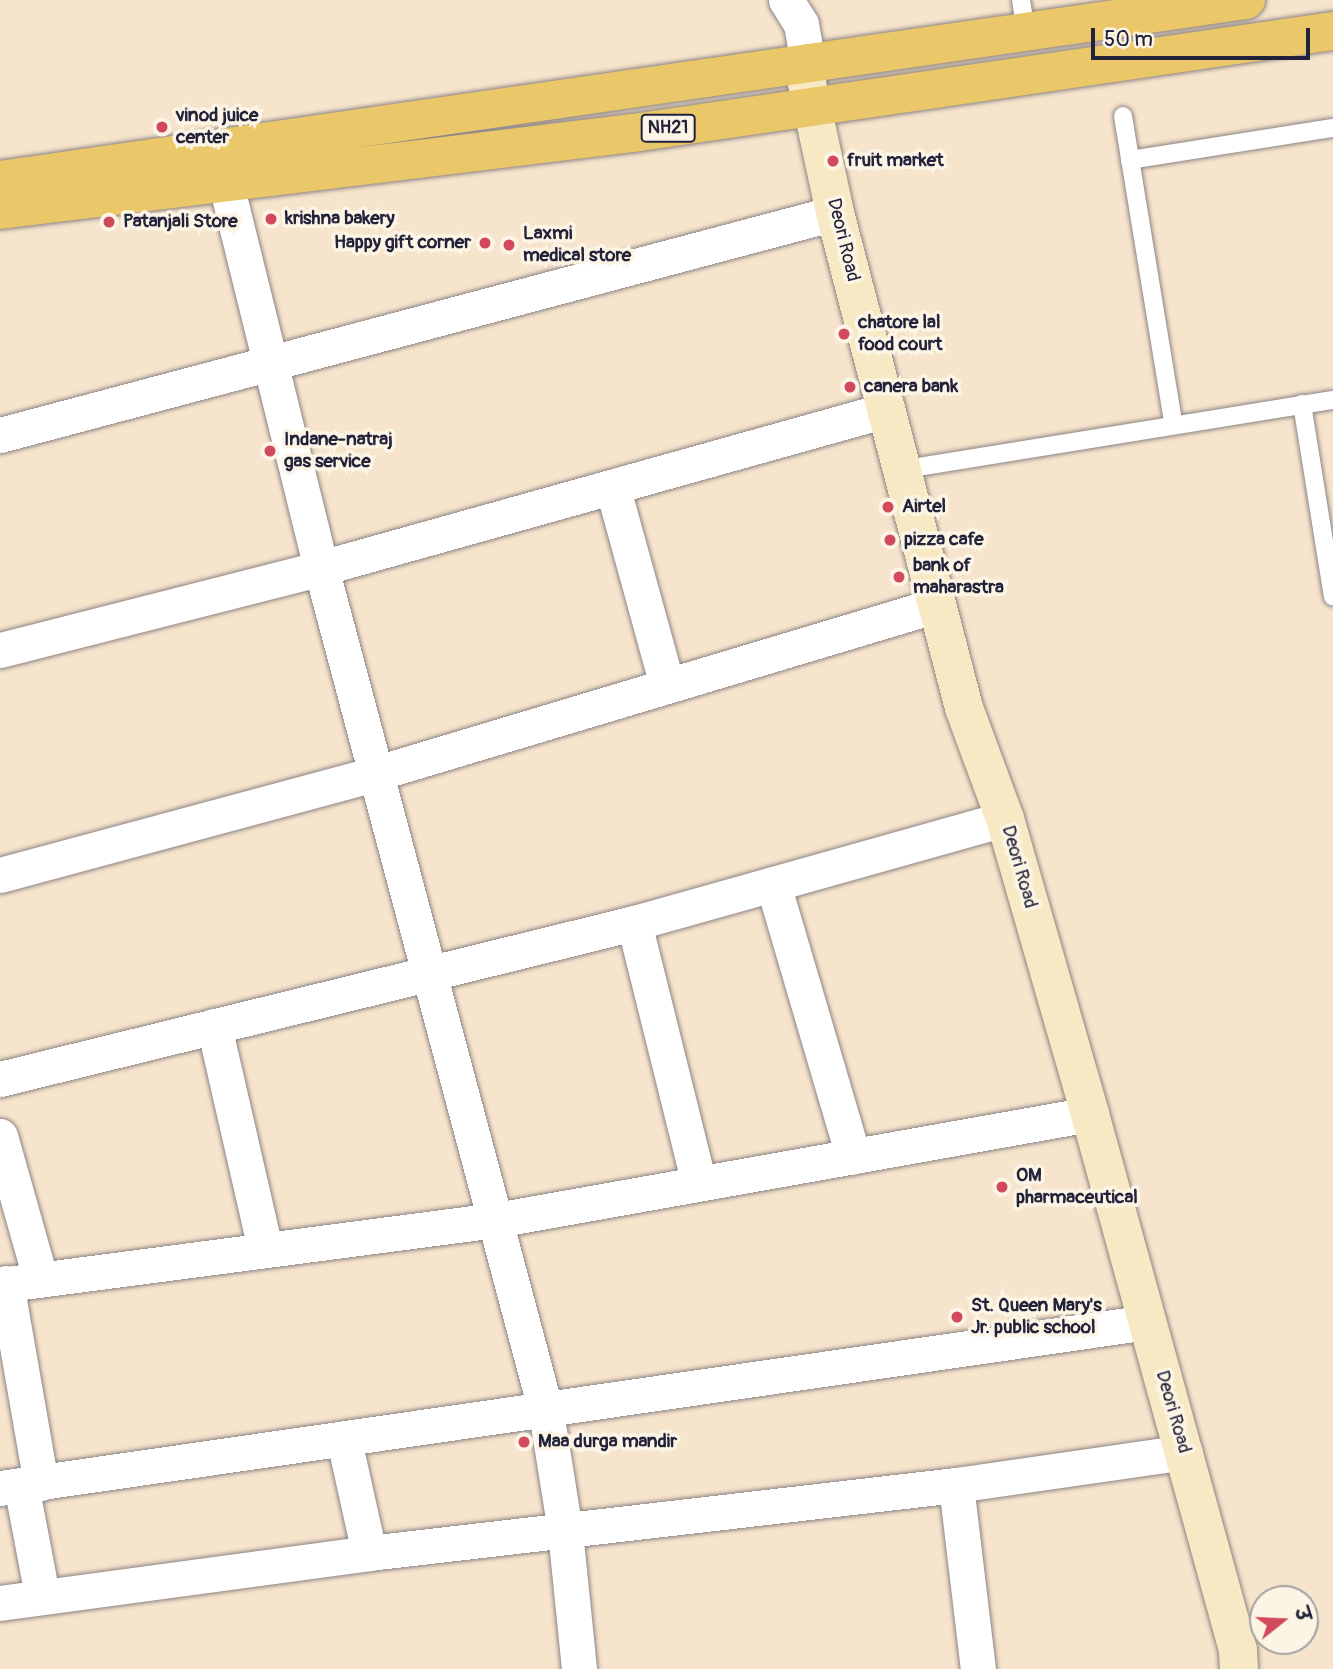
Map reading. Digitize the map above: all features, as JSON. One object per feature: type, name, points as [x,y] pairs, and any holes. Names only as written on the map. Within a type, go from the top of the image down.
[{"type":"highway","name":"NH21","points":[[0,210],[221,162],[808,63],[1023,16],[1246,0]]},
{"type":"highway","name":"NH21","points":[[0,180],[633,133],[1333,31]]},
{"type":"street","points":[[786,0],[801,24],[808,63]]},
{"type":"street","name":"Deori Road","points":[[808,63],[807,83],[835,213],[900,470],[964,708],[1005,819],[1090,1114],[1185,1452],[1238,1650],[1239,1669]]},
{"type":"street","points":[[221,162],[321,568],[431,972],[546,1412],[565,1531],[579,1669]]},
{"type":"street","points":[[0,435],[270,360],[835,213]]},
{"type":"street","points":[[0,650],[321,568],[612,489],[886,410]]},
{"type":"street","points":[[612,489],[667,685]]},
{"type":"street","points":[[0,875],[377,773],[937,605]]},
{"type":"street","points":[[0,1079],[634,923],[1005,819]]},
{"type":"street","points":[[774,884],[853,1156]]},
{"type":"street","points":[[634,923],[699,1183]]},
{"type":"street","points":[[214,1026],[265,1249]]},
{"type":"street","points":[[42,1595],[21,1485],[3,1284],[496,1220],[1090,1114]]},
{"type":"street","points":[[0,1136],[40,1278]]},
{"type":"street","points":[[21,1485],[546,1412],[1148,1322]]},
{"type":"street","points":[[344,1440],[369,1553]]},
{"type":"street","points":[[0,1603],[42,1595],[369,1553],[956,1485],[1185,1452]]},
{"type":"street","points":[[956,1485],[978,1669]]},
{"type":"lane","points":[[1123,116],[1173,424]]},
{"type":"lane","points":[[1130,160],[1333,128]]},
{"type":"lane","points":[[900,470],[1333,400]]},
{"type":"lane","points":[[1302,404],[1333,597]]},
{"type":"place","name":"vinod juice center","points":[[162,127]]},
{"type":"place","name":"fruit market","points":[[833,161]]},
{"type":"place","name":"krishna bakery","points":[[271,219]]},
{"type":"place","name":"Patanjali Store","points":[[109,222]]},
{"type":"place","name":"Happy gift corner","points":[[485,243]]},
{"type":"place","name":"Laxmi medical store","points":[[509,245]]},
{"type":"place","name":"chatore lal food court","points":[[844,334]]},
{"type":"place","name":"canera bank","points":[[850,387]]},
{"type":"place","name":"Indane-natraj gas service","points":[[270,451]]},
{"type":"place","name":"Airtel","points":[[888,507]]},
{"type":"place","name":"pizza cafe","points":[[890,540]]},
{"type":"place","name":"bank of maharastra","points":[[899,577]]},
{"type":"place","name":"OM pharmaceutical","points":[[1002,1187]]},
{"type":"place","name":"St. Queen Mary's Jr. public school","points":[[957,1317]]},
{"type":"place","name":"Maa durga mandir","points":[[524,1442]]}]
